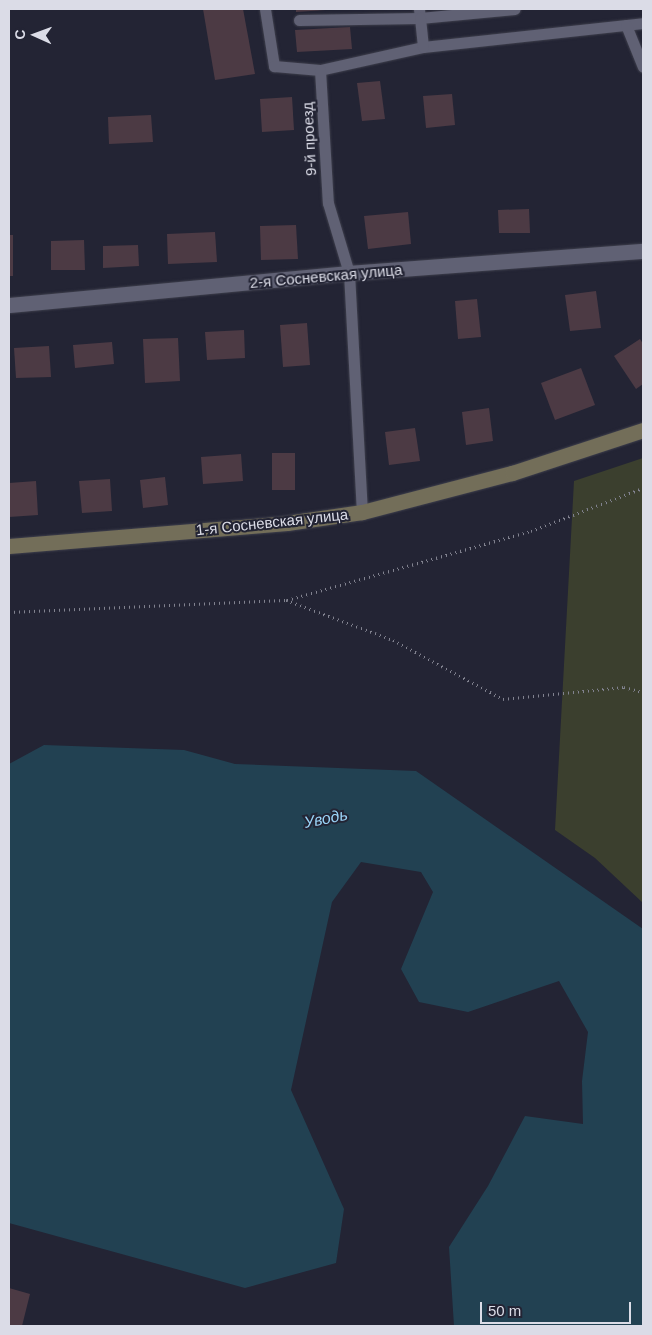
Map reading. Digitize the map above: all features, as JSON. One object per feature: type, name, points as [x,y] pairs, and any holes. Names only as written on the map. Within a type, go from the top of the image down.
[{"type":"main road","name":"1-я Сосневская улица","points":[[9,546],[287,523],[362,512],[512,473],[643,430]]},
{"type":"street","name":"2-я Сосневская улица","points":[[9,305],[349,273],[643,252]]},
{"type":"lane","points":[[264,9],[274,66],[320,70],[423,47],[643,23]]},
{"type":"lane","points":[[299,20],[515,9]]},
{"type":"lane","points":[[420,13],[423,47]]},
{"type":"lane","points":[[626,24],[643,67]]},
{"type":"lane","name":"9-й проезд","points":[[320,70],[328,203],[349,273],[362,512]]},
{"type":"path","points":[[9,612],[286,600],[531,531],[643,488]]},
{"type":"path","points":[[286,600],[393,640],[503,699],[624,687],[643,692]]},
{"type":"green space","points":[[643,458],[643,903],[595,858],[555,830],[574,481]]},
{"type":"water","name":"Уводь","points":[[44,745],[184,750],[235,764],[416,771],[643,929],[643,1326],[454,1326],[449,1247],[488,1186],[525,1116],[583,1124],[582,1081],[588,1032],[559,981],[468,1012],[419,1002],[401,969],[433,892],[421,872],[361,862],[332,902],[291,1090],[344,1209],[336,1263],[245,1288],[9,1223],[9,764]]},
{"type":"building","points":[[203,9],[243,9],[255,74],[215,80]]},
{"type":"building","points":[[296,9],[326,9],[326,10],[296,12]]},
{"type":"building","points":[[350,27],[352,49],[297,52],[295,30]]},
{"type":"building","points":[[380,81],[385,119],[362,121],[357,83]]},
{"type":"building","points":[[452,94],[455,125],[426,128],[423,96]]},
{"type":"building","points":[[292,97],[294,130],[262,132],[260,99]]},
{"type":"building","points":[[151,115],[153,142],[109,144],[108,117]]},
{"type":"building","points":[[529,209],[530,233],[499,233],[498,210]]},
{"type":"building","points":[[408,212],[411,244],[368,249],[364,216]]},
{"type":"building","points":[[296,225],[298,259],[261,260],[260,226]]},
{"type":"building","points":[[215,232],[217,262],[168,264],[167,234]]},
{"type":"building","points":[[9,235],[13,235],[13,276],[9,276]]},
{"type":"building","points":[[84,240],[85,270],[51,270],[51,241]]},
{"type":"building","points":[[138,245],[139,266],[103,268],[103,246]]},
{"type":"building","points":[[596,291],[601,328],[570,331],[565,295]]},
{"type":"building","points":[[477,299],[481,337],[458,339],[455,301]]},
{"type":"building","points":[[307,323],[310,365],[283,367],[280,325]]},
{"type":"building","points":[[244,330],[245,358],[207,360],[205,332]]},
{"type":"building","points":[[178,338],[180,381],[145,383],[143,339]]},
{"type":"building","points":[[640,339],[643,344],[643,384],[636,389],[614,356]]},
{"type":"building","points":[[112,342],[114,364],[75,368],[73,345]]},
{"type":"building","points":[[49,346],[51,377],[16,378],[14,348]]},
{"type":"building","points":[[581,368],[595,405],[555,420],[541,383]]},
{"type":"building","points":[[489,408],[493,441],[466,445],[462,412]]},
{"type":"building","points":[[415,428],[420,461],[389,465],[385,432]]},
{"type":"building","points":[[272,453],[295,453],[295,490],[272,490]]},
{"type":"building","points":[[241,454],[243,481],[203,484],[201,457]]},
{"type":"building","points":[[165,477],[168,505],[143,508],[140,480]]},
{"type":"building","points":[[110,479],[112,511],[82,513],[79,481]]},
{"type":"building","points":[[36,481],[38,515],[9,517],[9,483]]},
{"type":"building","points":[[9,1288],[30,1294],[22,1326],[9,1326]]}]
